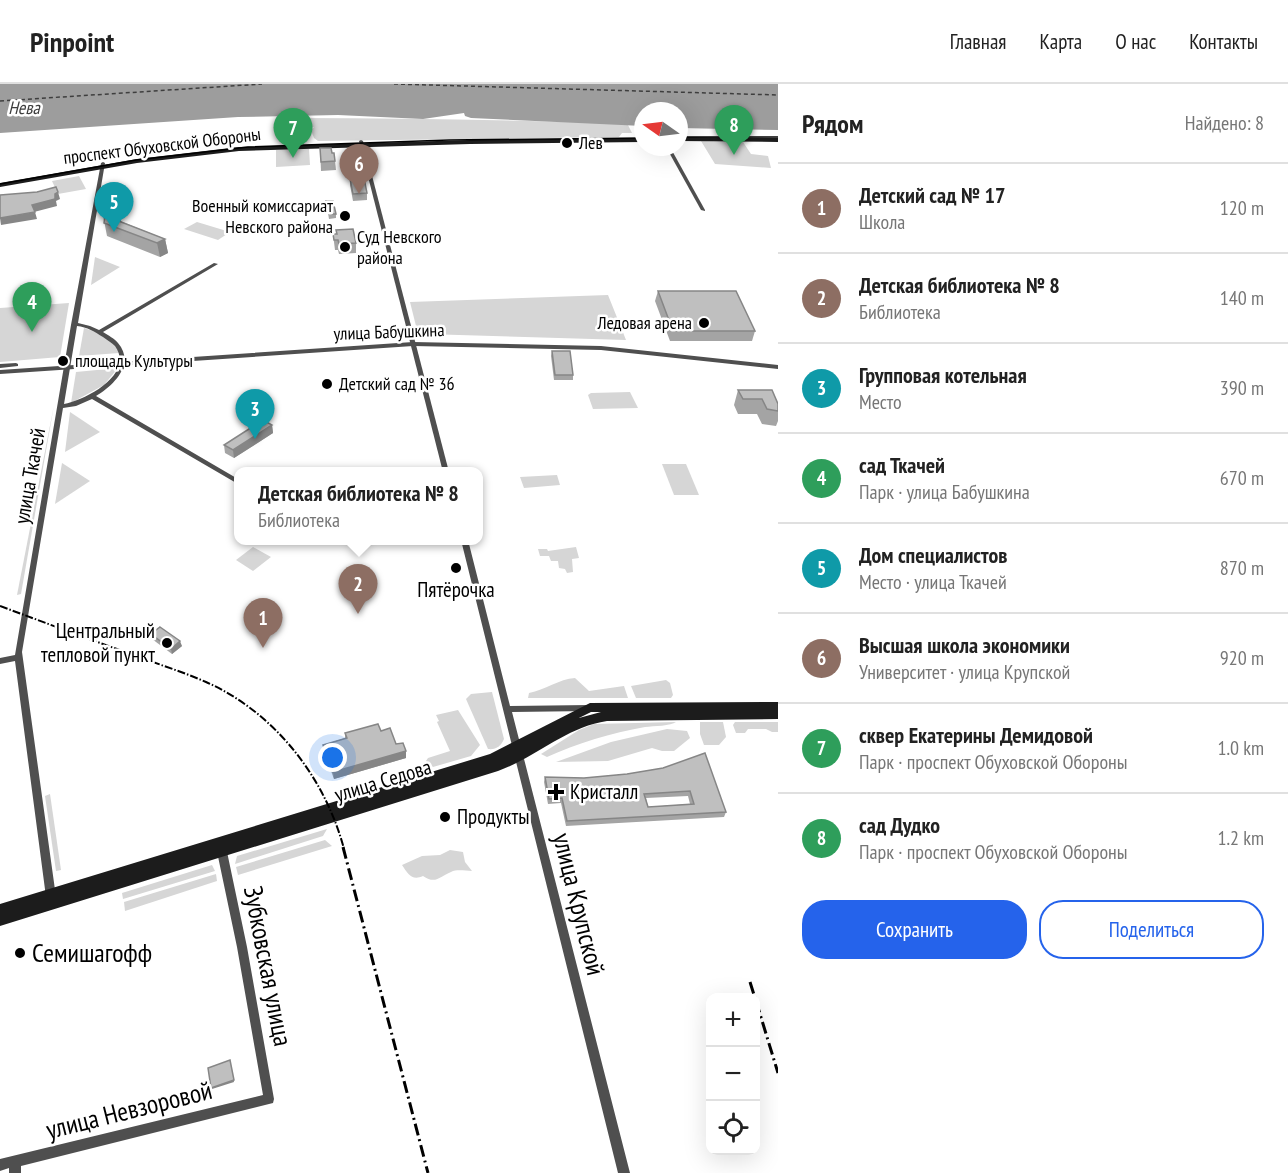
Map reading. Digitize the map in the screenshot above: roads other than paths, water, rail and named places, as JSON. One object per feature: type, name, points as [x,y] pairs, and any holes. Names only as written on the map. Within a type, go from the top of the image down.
[{"type":"main road","name":"проспект Обуховской Обороны","points":[[0,183],[103,165],[239,149],[361,143],[634,140]]},
{"type":"main road","points":[[688,140],[778,140]]},
{"type":"main road","name":"улица Седова","points":[[518,753],[590,708],[778,706]]},
{"type":"main road","name":"улица Седова","points":[[0,910],[51,899],[221,847],[494,758],[518,753],[592,717],[778,714]]},
{"type":"main road","name":"улица Седова","points":[[0,920],[51,899]]},
{"type":"street","points":[[361,143],[445,467]]},
{"type":"street","points":[[673,156],[703,210]]},
{"type":"street","name":"улица Ткачей","points":[[51,899],[18,657],[64,407],[74,325],[103,165]]},
{"type":"street","points":[[99,332],[216,264]]},
{"type":"street","points":[[64,407],[91,396],[114,380],[123,361],[123,352],[116,343],[99,332],[80,324],[74,325]]},
{"type":"street","name":"улица Бабушкина","points":[[413,341],[602,348],[778,367]]},
{"type":"street","name":"улица Бабушкина","points":[[0,372],[68,365],[413,341],[601,344],[736,360],[778,362]]},
{"type":"street","name":"улица Бабушкина","points":[[0,366],[68,365]]},
{"type":"street","points":[[91,396],[234,480]]},
{"type":"street","name":"улица Крупской","points":[[465,545],[624,1173]]},
{"type":"street","points":[[0,661],[18,657]]},
{"type":"street","name":"улица Седова","points":[[508,709],[590,708]]},
{"type":"street","name":"Зубковская улица","points":[[221,847],[244,958],[269,1099]]},
{"type":"street","name":"улица Невзоровой","points":[[0,1165],[15,1167],[269,1099]]},
{"type":"water","name":"Нева","points":[[0,84],[778,84],[778,130],[688,128],[688,102],[634,102],[634,126],[471,118],[465,116],[464,113],[423,119],[338,115],[238,117],[0,133]]},
{"type":"tram line","points":[[688,137],[778,137]]},
{"type":"tram line","points":[[0,184],[136,160],[248,147],[449,140],[634,138]]},
{"type":"railway","points":[[0,606],[197,678],[231,695],[254,711],[275,729],[310,772],[324,797],[344,849]]},
{"type":"railway","points":[[343,847],[428,1173]]},
{"type":"railway","points":[[750,982],[753,993]]},
{"type":"railway","points":[[760,1014],[778,1073]]},
{"type":"place","name":"Лев","points":[[567,143]]},
{"type":"place","name":"сад Дудко","points":[[734,155]]},
{"type":"place","name":"сквер Екатерины Демидовой","points":[[293,158]]},
{"type":"place","name":"Высшая школа экономики","points":[[359,194]]},
{"type":"place","name":"Военный комиссариат Невского района","points":[[345,216]]},
{"type":"place","name":"Дом специалистов","points":[[114,232]]},
{"type":"place","name":"Суд Невского района","points":[[345,247]]},
{"type":"place","name":"Ледовая арена","points":[[704,323]]},
{"type":"place","name":"сад Ткачей","points":[[32,332]]},
{"type":"place","name":"площадь Культуры","points":[[63,361]]},
{"type":"place","name":"Детский сад № 36","points":[[327,384]]},
{"type":"place","name":"Групповая котельная","points":[[255,439]]},
{"type":"place","name":"Пятёрочка","points":[[456,568]]},
{"type":"place","name":"Детская библиотека № 8","points":[[358,614]]},
{"type":"place","name":"Центральный тепловой пункт","points":[[167,643]]},
{"type":"place","name":"Детский сад № 17","points":[[263,648]]},
{"type":"place","name":"Кристалл","points":[[556,792]]},
{"type":"place","name":"Продукты","points":[[445,817]]},
{"type":"place","name":"Семишагофф","points":[[20,953]]}]
